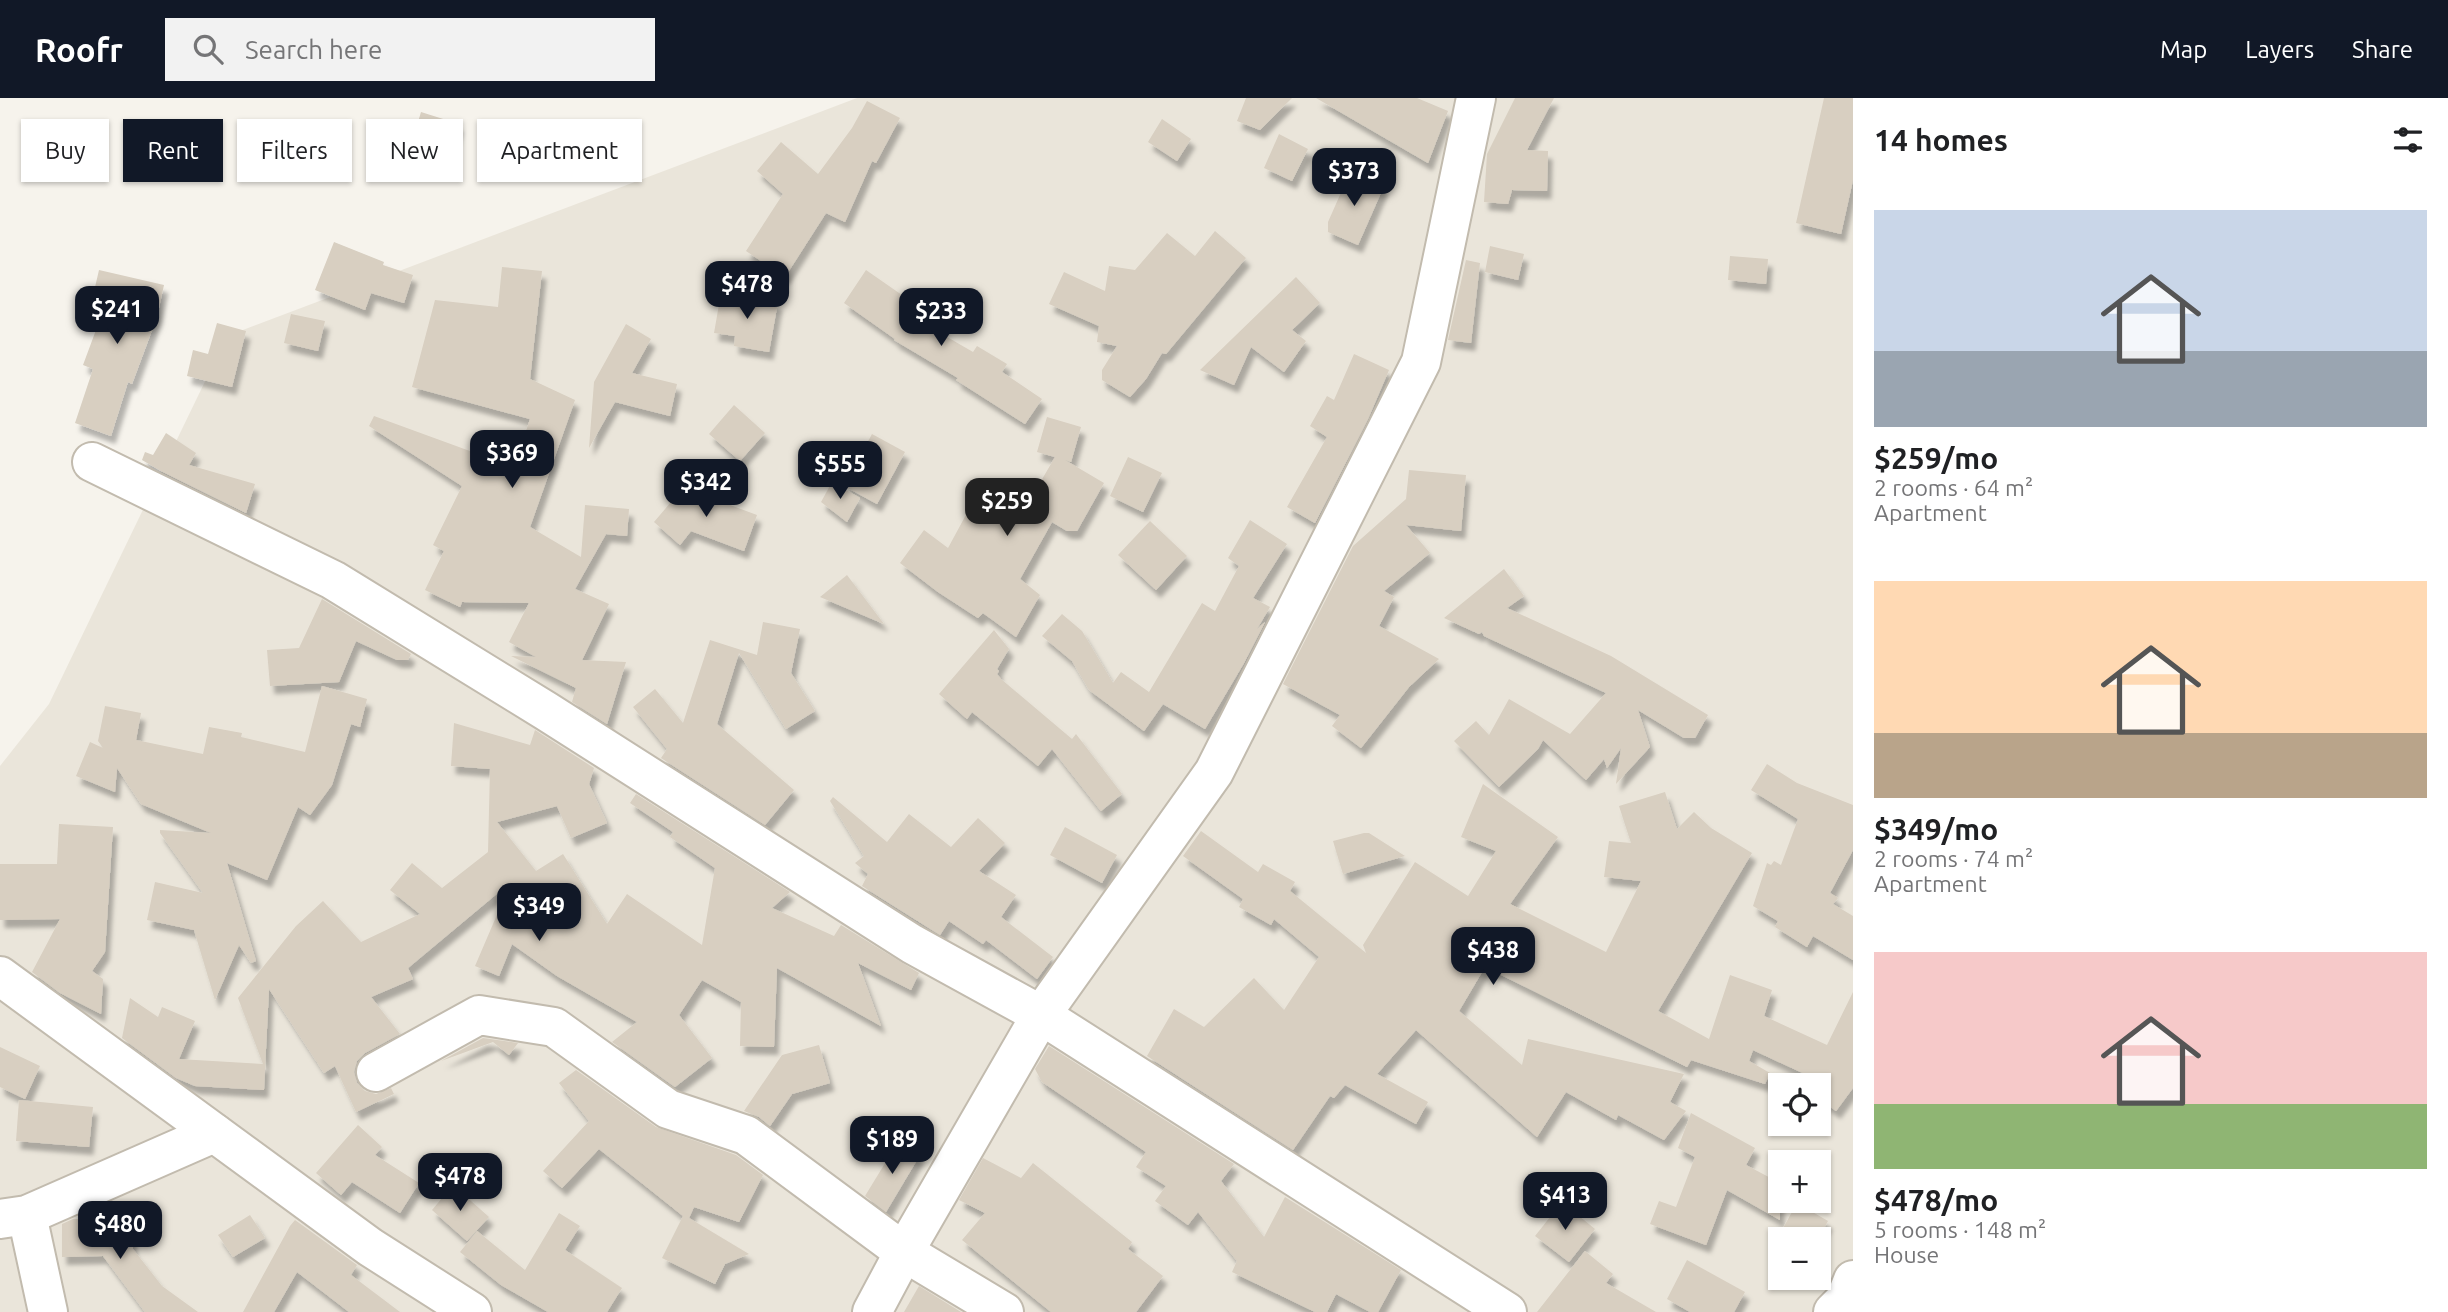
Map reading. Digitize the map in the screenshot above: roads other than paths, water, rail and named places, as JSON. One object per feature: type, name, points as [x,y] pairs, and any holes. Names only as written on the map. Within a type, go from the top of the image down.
[{"type":"street","points":[[872,1312],[1041,1015],[1214,772],[1421,362],[1476,98]]},
{"type":"street","points":[[92,462],[333,580],[546,711],[912,943],[1041,1015],[1507,1312]]},
{"type":"street","points":[[0,976],[370,1247],[472,1312]]},
{"type":"street","points":[[376,1072],[479,1015],[554,1027],[668,1109],[746,1135],[904,1252],[1004,1312]]},
{"type":"street","points":[[48,1312],[13,1217],[214,1133]]},
{"type":"street","points":[[1833,1312],[1845,1300],[1853,1280]]}]
